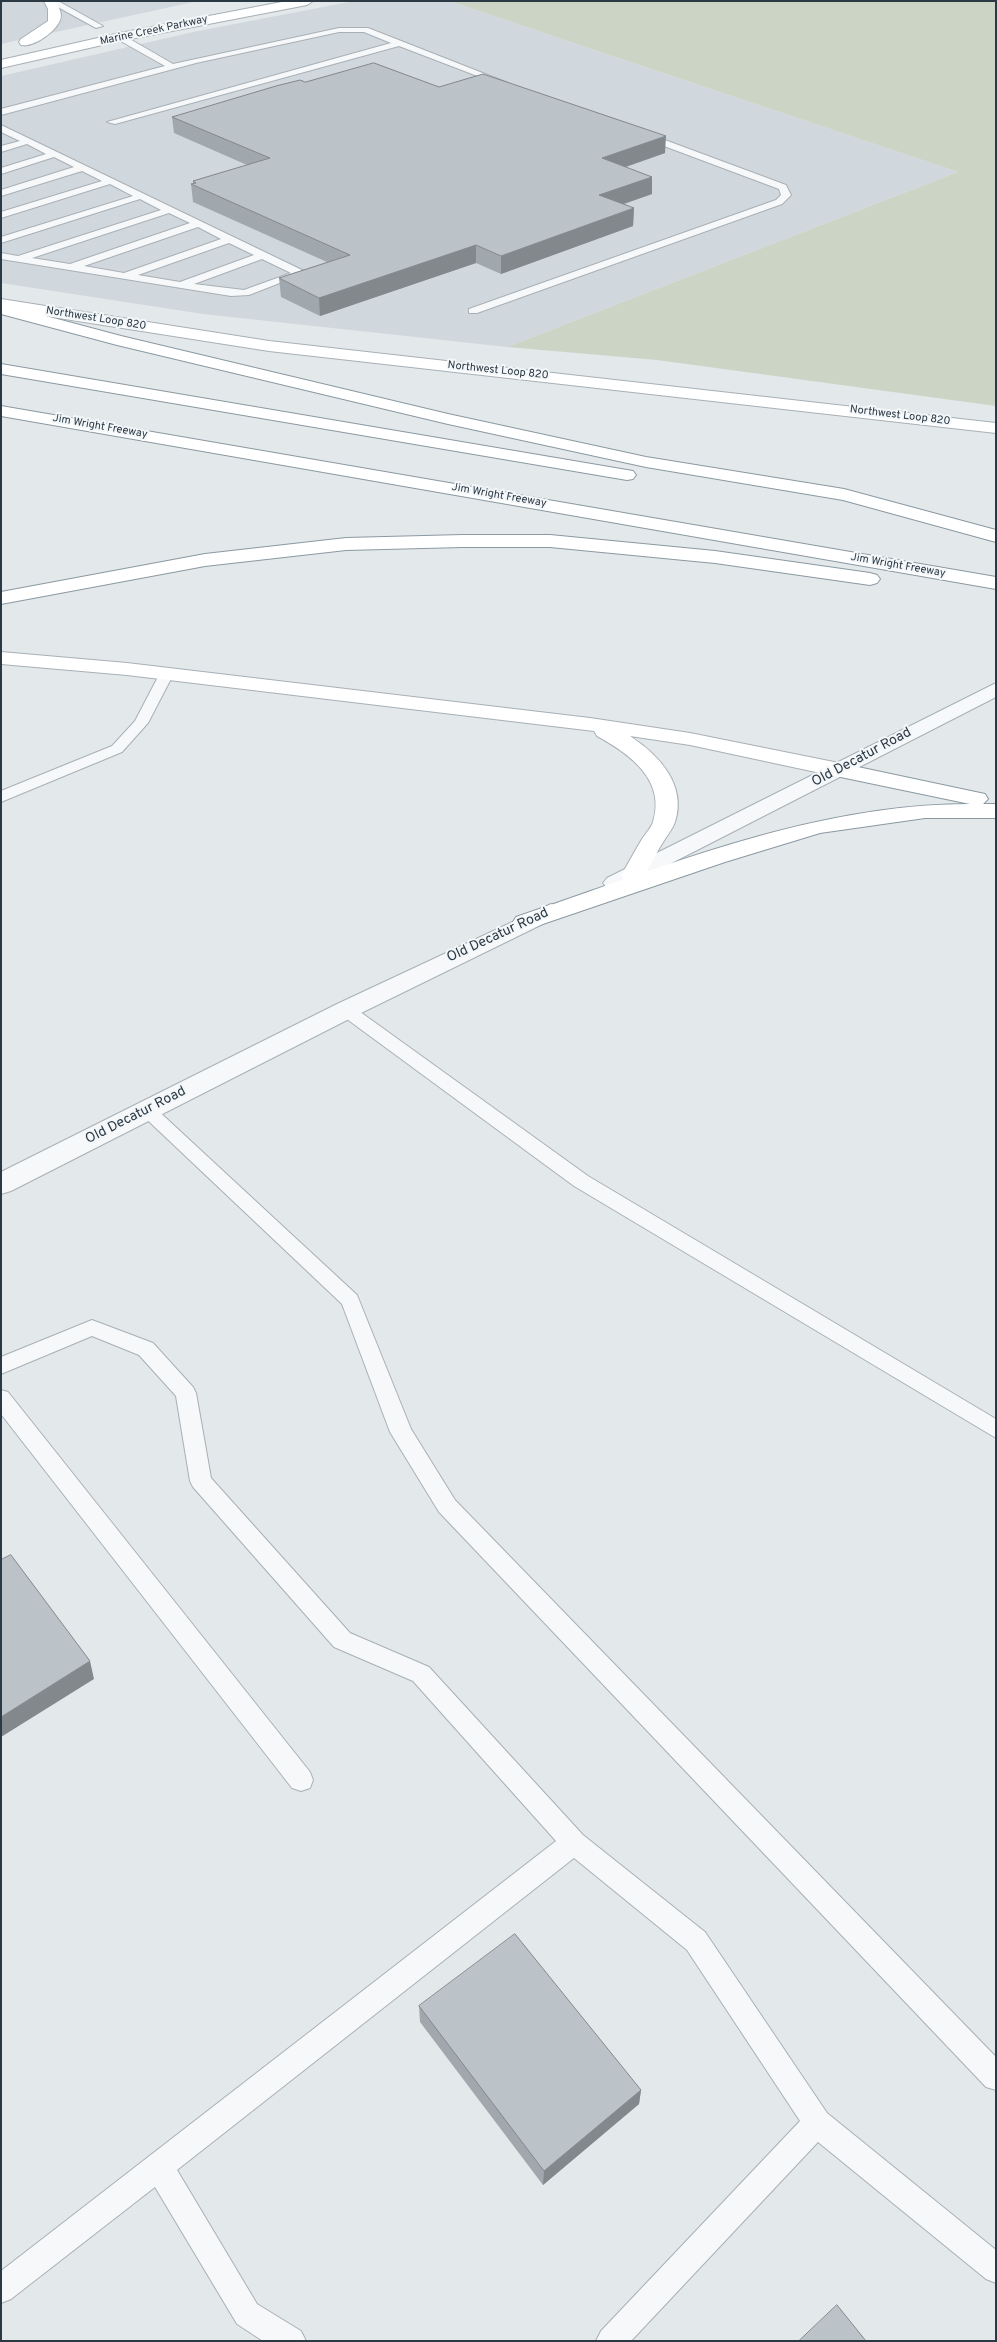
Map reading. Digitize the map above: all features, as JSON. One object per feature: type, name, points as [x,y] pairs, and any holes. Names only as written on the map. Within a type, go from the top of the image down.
[{"type":"main road","points":[[25,42],[53,23],[56,17],[56,10],[50,1]]},
{"type":"main road","name":"Marine Creek Parkway","points":[[1,64],[120,37],[307,1]]},
{"type":"main road","name":"Marine Creek Parkway","points":[[80,30],[113,24]]},
{"type":"main road","points":[[99,26],[120,37]]},
{"type":"main road","points":[[9,46],[62,34]]},
{"type":"main road","name":"Northwest Loop 820","points":[[1,304],[269,346],[996,428]]},
{"type":"main road","points":[[1,309],[118,340],[448,418],[646,462],[844,495],[996,537]]},
{"type":"main road","points":[[1,369],[996,537]]},
{"type":"main road","name":"Jim Wright Freeway","points":[[1,411],[996,583]]},
{"type":"main road","points":[[1,598],[205,560],[346,544],[463,541],[550,541],[706,556],[974,594],[996,593]]},
{"type":"main road","points":[[1,658],[167,673],[590,724],[690,739],[996,803]]},
{"type":"main road","points":[[590,724],[630,744],[648,759],[664,790],[666,804],[664,822],[633,876]]},
{"type":"main road","points":[[526,922],[717,857],[818,827],[925,811],[996,811]]},
{"type":"street","name":"Old Decatur Road","points":[[1,1184],[346,1010],[526,922],[633,876],[996,689]]},
{"type":"lane","points":[[50,1],[99,26]]},
{"type":"lane","points":[[1,112],[172,67],[339,30],[365,30],[511,85]]},
{"type":"lane","points":[[120,37],[172,67]]},
{"type":"lane","points":[[112,122],[399,43]]},
{"type":"lane","points":[[1,256],[181,285],[245,293],[300,273],[2,130]]},
{"type":"lane","points":[[473,311],[780,202],[786,194],[783,187],[633,131]]},
{"type":"lane","points":[[1,149],[28,141]]},
{"type":"lane","points":[[1,171],[55,154]]},
{"type":"lane","points":[[1,192],[82,168]]},
{"type":"lane","points":[[1,215],[111,181]]},
{"type":"lane","points":[[1,240],[141,196]]},
{"type":"lane","points":[[17,259],[170,210]]},
{"type":"lane","points":[[72,267],[198,224]]},
{"type":"lane","points":[[125,276],[230,240]]},
{"type":"lane","points":[[181,285],[263,255]]},
{"type":"lane","points":[[1,797],[116,749],[141,723],[167,673]]},
{"type":"lane","points":[[346,1010],[581,1181],[996,1430]]},
{"type":"lane","points":[[147,1110],[350,1300],[401,1432],[447,1506],[996,2077]]},
{"type":"lane","points":[[1,1366],[92,1328],[146,1349],[186,1393],[202,1481],[342,1640],[421,1674],[574,1843],[696,1940],[817,2123],[996,2269]]},
{"type":"lane","points":[[1,1398],[300,1780]]},
{"type":"lane","points":[[1,2290],[574,1843]]},
{"type":"lane","points":[[611,2341],[817,2123]]},
{"type":"lane","points":[[158,2167],[247,2314],[291,2341]]},
{"type":"shaded area","points":[[1,1],[198,1],[1,44]]},
{"type":"shaded area","points":[[354,1],[449,1],[958,172],[507,347],[203,314],[1,283],[1,76],[193,32]]},
{"type":"green space","points":[[449,1],[996,1],[996,406],[657,360],[507,347],[958,172]]},
{"type":"building","points":[[374,63],[439,87],[483,74],[666,136],[602,158],[652,177],[599,195],[634,208],[501,256],[476,245],[319,298],[279,278],[350,255],[191,184],[196,183],[193,181],[270,158],[172,117],[276,86],[300,80],[305,82]]},
{"type":"building","points":[[11,1555],[90,1661],[1,1717],[1,1560]]},
{"type":"building","points":[[515,1934],[641,2090],[544,2171],[419,2006]]},
{"type":"building","points":[[837,2305],[866,2341],[799,2341]]}]
